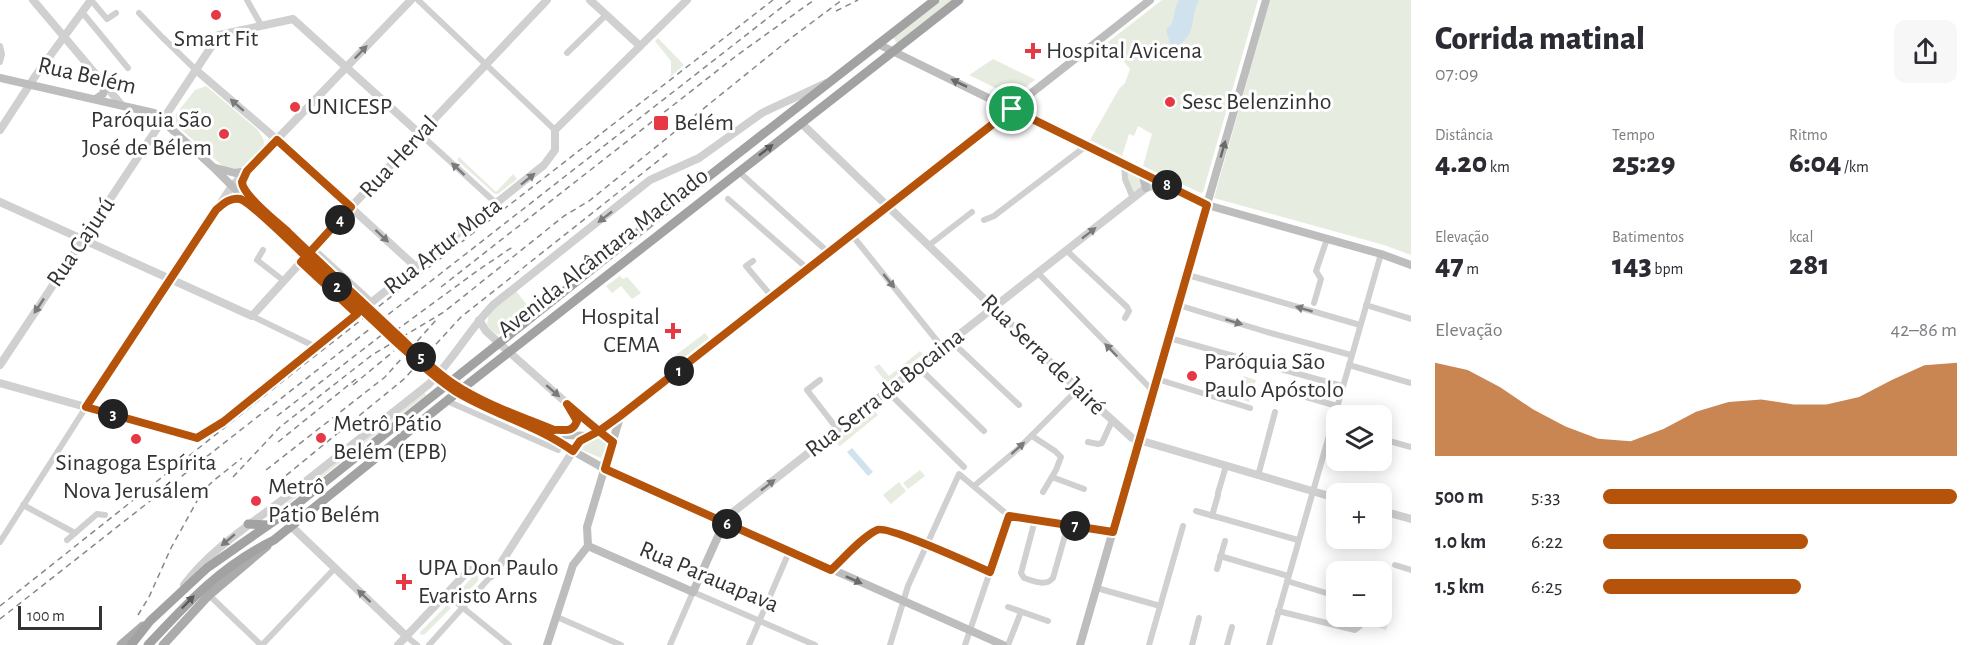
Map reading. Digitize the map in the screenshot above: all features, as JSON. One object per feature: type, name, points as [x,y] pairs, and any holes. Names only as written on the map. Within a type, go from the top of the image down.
[{"type":"highway","name":"Avenida Alcântara Machado","points":[[131,645],[150,621],[207,568],[281,516],[935,0]]},
{"type":"highway","name":"Avenida Alcântara Machado","points":[[148,645],[214,577],[252,551],[274,540],[738,171],[958,0]]},
{"type":"highway","points":[[248,524],[268,525]]},
{"type":"main road","points":[[573,451],[578,443],[620,416],[809,270],[1012,109],[1138,3],[1150,0]]},
{"type":"main road","points":[[1080,645],[1266,0]]},
{"type":"main road","points":[[878,44],[1207,205],[1381,254],[1411,265]]},
{"type":"main road","name":"Rua Belém","points":[[0,78],[150,111],[163,120],[232,186],[250,200]]},
{"type":"main road","points":[[96,99],[103,94],[105,85]]},
{"type":"main road","points":[[213,166],[235,172],[247,171],[243,187],[250,200],[440,374],[470,394],[537,427],[605,469],[1003,645]]},
{"type":"main road","points":[[1142,173],[1146,188]]},
{"type":"main road","points":[[216,210],[231,199],[250,200]]},
{"type":"main road","points":[[537,427],[566,432],[576,424],[576,418],[567,404]]},
{"type":"main road","points":[[547,645],[573,565],[588,546],[587,527],[620,416]]},
{"type":"main road","points":[[554,430],[564,435],[588,436]]},
{"type":"main road","points":[[693,592],[724,523]]},
{"type":"main road","name":"Avenida Alcântara Machado","points":[[163,645],[209,595],[274,540]]},
{"type":"main road","name":"Rua Parauapava","points":[[588,546],[693,592]]},
{"type":"main road","name":"Avenida Alcântara Machado","points":[[121,645],[150,621]]},
{"type":"street","points":[[33,0],[120,103]]},
{"type":"street","points":[[0,130],[30,84],[91,0],[107,20],[116,13]]},
{"type":"street","points":[[247,0],[261,25],[292,18],[496,204]]},
{"type":"street","points":[[0,542],[232,186],[411,0]]},
{"type":"street","points":[[418,0],[555,130],[687,0]]},
{"type":"street","name":"Rua Herval","points":[[252,316],[351,207],[547,0]]},
{"type":"street","points":[[590,0],[640,46]]},
{"type":"street","points":[[82,12],[128,68]]},
{"type":"street","points":[[139,13],[196,70],[277,140],[416,267]]},
{"type":"street","points":[[567,53],[606,15]]},
{"type":"street","name":"Rua Cajurú","points":[[0,364],[219,35],[261,25]]},
{"type":"street","points":[[0,46],[2,54],[0,62]]},
{"type":"street","name":"Avenida Alcântara Machado","points":[[177,595],[202,563],[248,524],[429,384],[443,370],[479,320],[509,292],[650,180],[699,158],[777,105],[836,79]]},
{"type":"street","name":"Rua Serra de Jairé","points":[[801,123],[1132,438],[1326,495]]},
{"type":"street","name":"Rua Artur Mota","points":[[86,407],[197,438],[223,422],[550,159],[555,150],[555,130]]},
{"type":"street","points":[[984,220],[990,219],[1086,146]]},
{"type":"street","points":[[1124,163],[1125,179],[1133,198]]},
{"type":"street","points":[[738,171],[829,253]]},
{"type":"street","name":"Rua Serra da Bocaina","points":[[724,523],[732,513],[1133,198],[1146,188],[1164,183]]},
{"type":"street","points":[[729,199],[809,270]]},
{"type":"street","points":[[0,202],[316,347]]},
{"type":"street","points":[[928,246],[972,212]]},
{"type":"street","points":[[852,235],[942,347]]},
{"type":"street","points":[[1314,303],[1321,279],[1316,272],[1327,239]]},
{"type":"street","points":[[314,249],[372,302]]},
{"type":"street","points":[[263,250],[257,260],[284,281]]},
{"type":"street","points":[[1066,250],[1127,307],[1129,312],[1125,318]]},
{"type":"street","points":[[1337,405],[1381,254]]},
{"type":"street","points":[[753,261],[746,266],[772,298]]},
{"type":"street","points":[[301,262],[357,314]]},
{"type":"street","points":[[1038,273],[1153,391]]},
{"type":"street","points":[[1188,275],[1360,325]]},
{"type":"street","points":[[1178,305],[1266,333],[1352,355]]},
{"type":"street","points":[[1366,306],[1411,319]]},
{"type":"street","points":[[479,320],[486,331],[499,343],[613,442]]},
{"type":"street","points":[[1169,338],[1342,386]]},
{"type":"street","points":[[951,340],[1019,405]]},
{"type":"street","points":[[1349,365],[1411,383]]},
{"type":"street","points":[[918,367],[984,431]]},
{"type":"street","points":[[1157,379],[1250,408]]},
{"type":"street","points":[[820,380],[807,390],[838,430]]},
{"type":"street","points":[[0,382],[86,407]]},
{"type":"street","points":[[1275,388],[1334,405]]},
{"type":"street","points":[[974,486],[1032,435],[1078,389]]},
{"type":"street","points":[[887,391],[964,467]]},
{"type":"street","points":[[447,401],[558,450]]},
{"type":"street","points":[[1258,476],[1275,412]]},
{"type":"street","points":[[1088,442],[1102,443],[1112,421]]},
{"type":"street","points":[[1032,435],[1060,456],[1061,460],[1043,492]]},
{"type":"street","points":[[1392,442],[1411,447]]},
{"type":"street","points":[[429,645],[491,576],[573,451]]},
{"type":"street","points":[[1269,645],[1326,451]]},
{"type":"street","points":[[564,465],[584,458]]},
{"type":"street","points":[[1212,516],[1226,466]]},
{"type":"street","points":[[890,645],[903,600],[925,545],[959,474],[1009,516],[1113,532]]},
{"type":"street","points":[[1052,477],[1084,489]]},
{"type":"street","points":[[23,505],[75,533]]},
{"type":"street","points":[[1196,512],[1298,540]]},
{"type":"street","points":[[68,540],[98,513],[105,515]]},
{"type":"street","points":[[1392,514],[1411,519]]},
{"type":"street","points":[[281,516],[417,645]]},
{"type":"street","points":[[965,645],[1009,516]]},
{"type":"street","points":[[1035,520],[1021,575],[1027,579],[1045,583],[1050,582],[1053,576],[1068,525]]},
{"type":"street","points":[[1149,645],[1183,526]]},
{"type":"street","points":[[831,570],[878,529],[889,529],[990,572]]},
{"type":"street","points":[[1216,569],[1225,541]]},
{"type":"street","points":[[749,645],[789,552]]},
{"type":"street","points":[[1220,556],[1326,592]]},
{"type":"street","points":[[1395,565],[1411,570]]},
{"type":"street","points":[[209,595],[262,645],[335,568]]},
{"type":"street","points":[[398,645],[472,569],[480,569],[491,576]]},
{"type":"street","points":[[1096,588],[1160,606]]},
{"type":"street","points":[[670,645],[693,592]]},
{"type":"street","name":"Rua Parauapava","points":[[693,592],[815,645]]},
{"type":"street","points":[[446,594],[509,645]]},
{"type":"street","points":[[1008,607],[1048,621]]},
{"type":"street","points":[[1278,611],[1326,623]]},
{"type":"street","points":[[1008,645],[1021,612]]},
{"type":"street","points":[[557,616],[621,645]]},
{"type":"street","points":[[1192,645],[1199,618]]},
{"type":"street","points":[[1227,645],[1232,627]]},
{"type":"street","points":[[1343,627],[1355,630],[1359,627]]},
{"type":"shaded area","points":[[941,0],[952,0],[897,43],[893,37]]},
{"type":"shaded area","name":"Sesc Belenzinho","points":[[1162,0],[1258,0],[1201,193],[1143,166],[1152,134],[1138,126],[1134,136],[1129,134],[1122,156],[1090,140],[1119,89],[1125,83],[1130,69],[1108,42]]},
{"type":"shaded area","points":[[1270,0],[1411,0],[1411,255],[1384,245],[1214,198]]},
{"type":"shaded area","points":[[658,38],[684,65],[669,78],[671,61],[655,41]]},
{"type":"shaded area","points":[[993,59],[1035,80],[1012,96],[969,75]]},
{"type":"shaded area","points":[[206,86],[257,129],[262,136],[264,143],[258,154],[238,169],[225,168],[176,125],[176,114],[195,90]]},
{"type":"shaded area","points":[[459,157],[496,192],[513,174],[517,179],[495,194],[457,160]]},
{"type":"shaded area","points":[[1125,165],[1156,180],[1134,197],[1128,186]]},
{"type":"shaded area","points":[[620,276],[623,279],[627,277],[641,293],[632,299],[621,286],[612,293],[606,286]]},
{"type":"shaded area","points":[[516,291],[531,310],[498,335],[487,324],[489,313]]},
{"type":"shaded area","points":[[705,333],[709,338],[677,363],[672,358]]},
{"type":"shaded area","points":[[920,351],[923,354],[888,382],[874,367],[879,364],[889,376]]},
{"type":"shaded area","points":[[1244,376],[1256,380],[1249,402],[1237,398]]},
{"type":"shaded area","points":[[424,392],[426,395],[284,507],[281,504]]},
{"type":"shaded area","points":[[874,410],[878,415],[840,446],[835,441]]},
{"type":"shaded area","points":[[601,437],[608,443],[601,458],[582,450],[584,444]]},
{"type":"shaded area","points":[[920,470],[925,476],[908,489],[903,483]]},
{"type":"shaded area","points":[[899,482],[906,491],[891,504],[883,495]]},
{"type":"shaded area","points":[[474,575],[478,576],[478,581],[461,598],[458,593]]},
{"type":"shaded area","points":[[447,605],[451,608],[425,634],[421,635],[420,632]]},
{"type":"water","points":[[1179,0],[1199,0],[1187,37],[1174,49],[1166,30],[1172,23]]},
{"type":"water","points":[[852,448],[873,472],[868,476],[847,452]]},
{"type":"railway","points":[[0,606],[302,366],[773,0]]},
{"type":"railway","points":[[0,619],[791,0]]},
{"type":"railway","points":[[441,287],[736,56],[814,0]]},
{"type":"railway","points":[[233,477],[280,427],[372,355],[444,312],[564,216],[589,201],[791,38],[842,0]]},
{"type":"railway","points":[[836,11],[858,0]]},
{"type":"railway","points":[[278,482],[404,379],[461,317],[668,153]]},
{"type":"railway","points":[[387,337],[514,246]]},
{"type":"railway","points":[[266,470],[385,377],[437,319]]},
{"type":"railway","points":[[277,416],[392,327]]},
{"type":"railway","points":[[353,385],[394,351]]},
{"type":"railway","points":[[278,442],[356,379]]},
{"type":"railway","points":[[138,615],[202,492],[242,458]]},
{"type":"place","name":"Smart Fit","points":[[216,15]]},
{"type":"place","name":"Hospital Avicena","points":[[1033,51]]},
{"type":"place","name":"Sesc Belenzinho","points":[[1170,102]]},
{"type":"place","name":"UNICESP","points":[[295,107]]},
{"type":"place","name":"Belém","points":[[661,123]]},
{"type":"place","name":"Paróquia São José de Bélem","points":[[224,134]]},
{"type":"place","name":"Hospital CEMA","points":[[673,331]]},
{"type":"place","name":"Paróquia São Paulo Apóstolo","points":[[1192,376]]},
{"type":"place","name":"Metrô Pátio Belém (EPB)","points":[[321,438]]},
{"type":"place","name":"Sinagoga Espírita Nova Jerusálem","points":[[136,439]]},
{"type":"place","name":"Metrô Pátio Belém","points":[[256,501]]},
{"type":"place","name":"UPA Don Paulo Evaristo Arns","points":[[404,582]]},
{"type":"route","points":[[1012,109],[620,416],[599,431],[580,441],[573,451],[536,430],[470,400],[437,378],[421,365],[370,318],[320,271],[269,224],[248,202],[236,198],[226,201],[216,210],[86,407],[197,438],[223,422],[357,314],[301,262],[314,249],[351,207],[277,140],[247,171],[242,182],[246,191],[268,213],[321,263],[374,313],[426,362],[470,394],[563,432],[573,428],[577,421],[567,404],[592,426],[599,431],[613,442],[605,469],[831,570],[870,535],[883,528],[990,572],[1009,516],[1113,532],[1207,205],[1012,109]]}]
